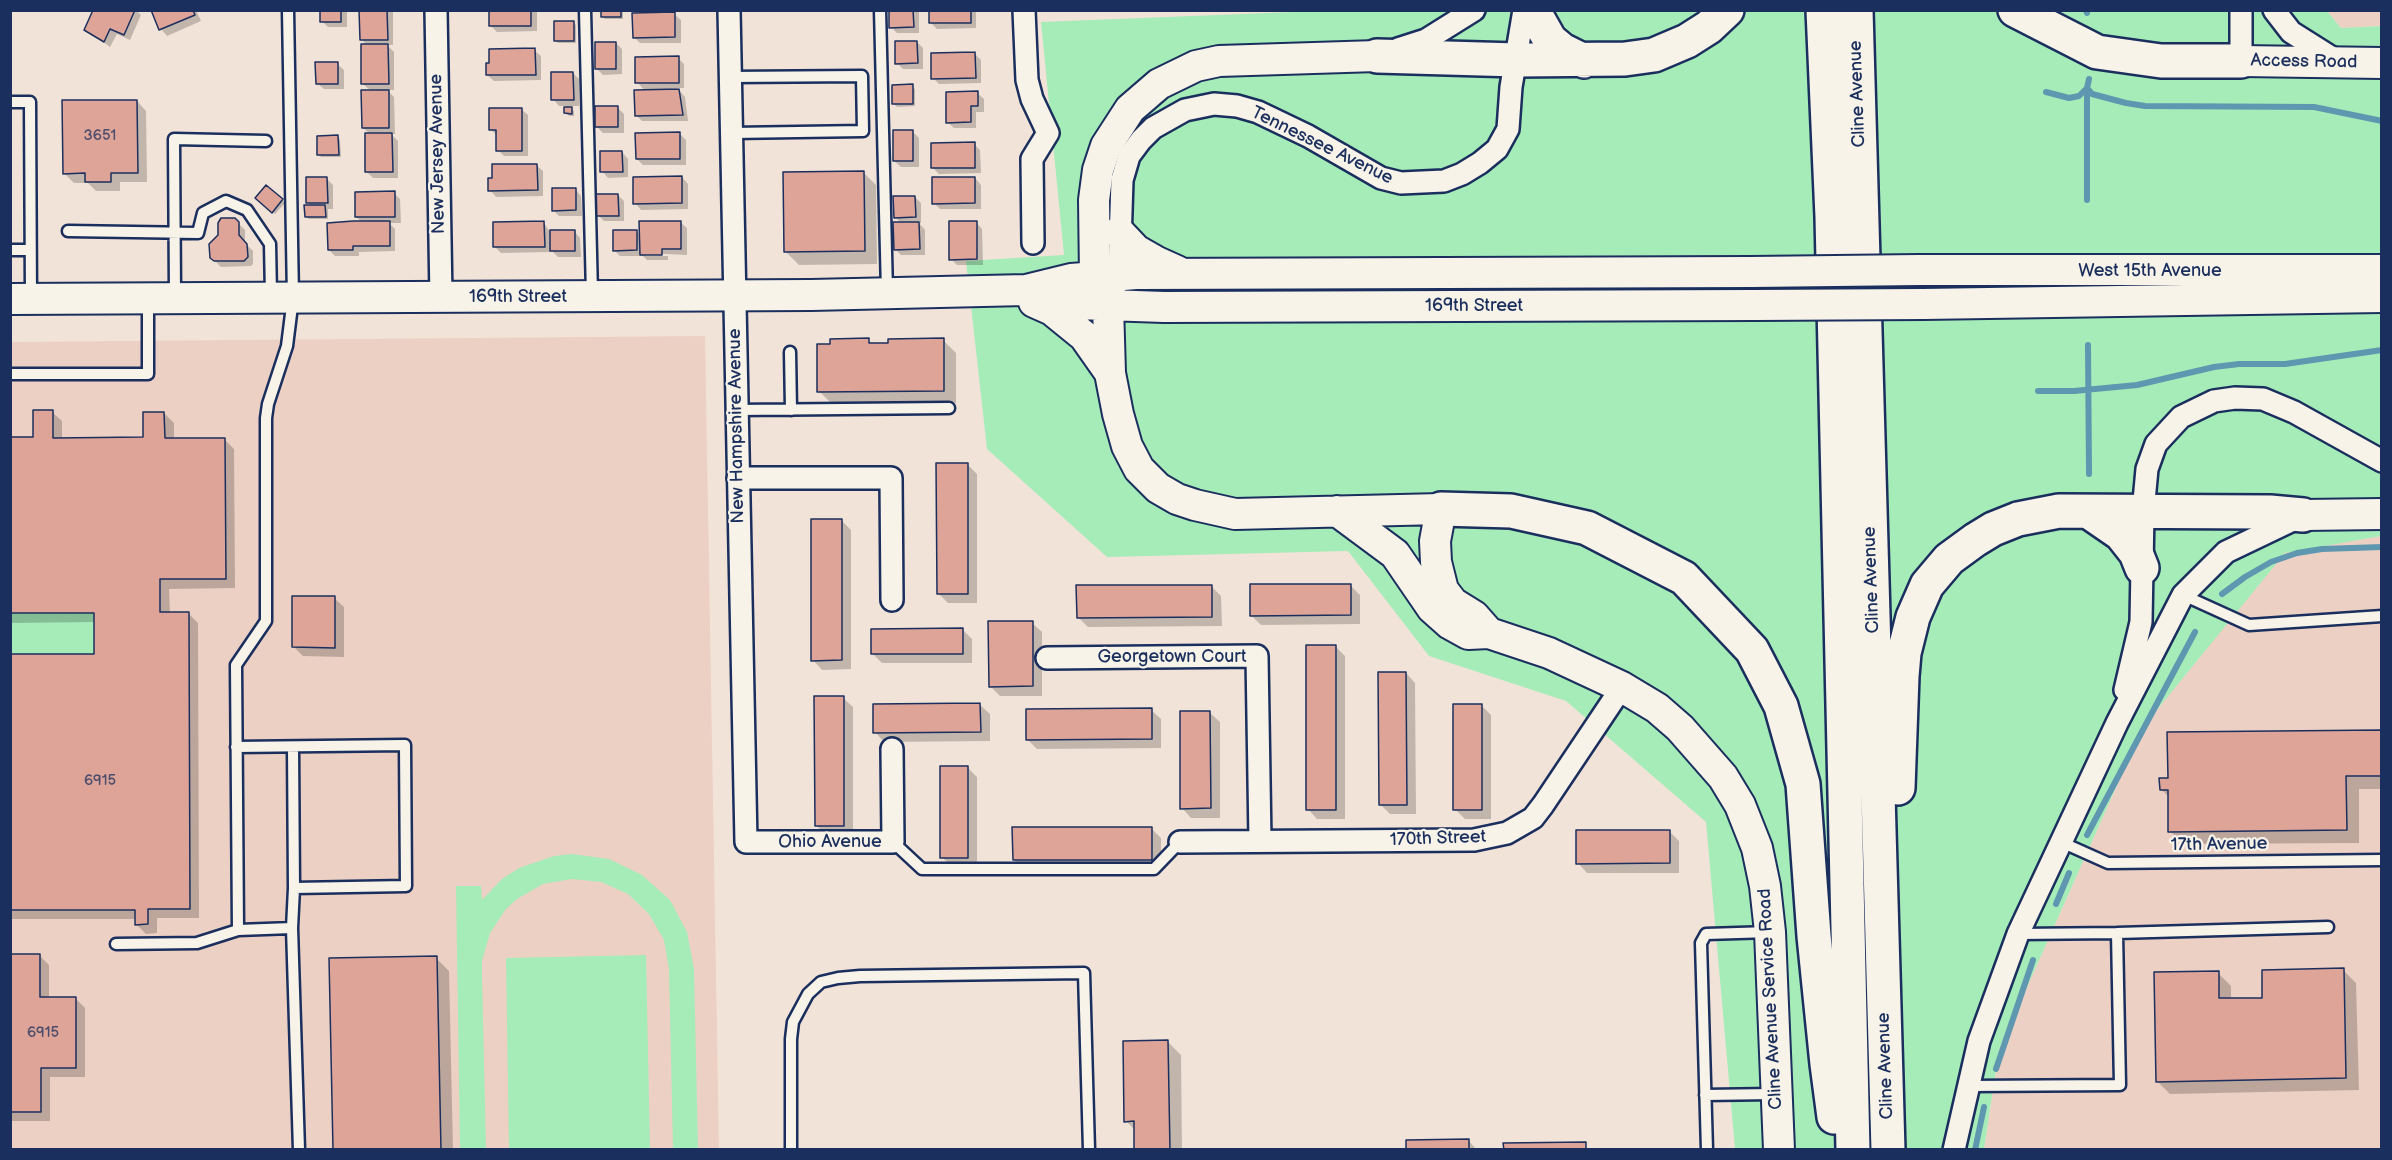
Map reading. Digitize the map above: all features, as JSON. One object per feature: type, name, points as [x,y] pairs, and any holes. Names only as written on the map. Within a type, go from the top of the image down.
[{"type":"highway","points":[[1533,10],[1550,40],[1562,50],[1584,61]]},
{"type":"highway","points":[[1377,56],[1584,61],[1624,59],[1654,55],[1687,41],[1709,27],[1727,10]]},
{"type":"highway","name":"Cline Avenue","points":[[1823,10],[1832,217],[1853,1149]]},
{"type":"highway","name":"Cline Avenue","points":[[1856,10],[1888,1149]]},
{"type":"highway","points":[[2015,10],[2097,52],[2161,61],[2241,61]]},
{"type":"highway","points":[[1441,509],[1511,511],[1587,528],[1684,578],[1752,650],[1781,706],[1803,784],[1825,1052],[1839,1149]]},
{"type":"highway","points":[[2089,512],[2121,534],[2136,553],[2142,568]]},
{"type":"highway","points":[[1888,1149],[1902,676],[1906,644],[1913,617],[1927,585],[1949,559],[1993,529],[2018,519],[2040,514],[2270,512],[2303,515]]},
{"type":"main road","points":[[1377,56],[1219,61],[1196,66],[1160,84],[1130,109],[1106,146],[1098,170],[1094,200],[1107,276],[1110,374],[1127,446],[1138,469],[1158,488],[1177,499],[1212,510],[1235,514],[1441,509]]},
{"type":"main road","name":"Access Road","points":[[2241,61],[2382,63]]},
{"type":"main road","points":[[1119,232],[1136,250],[1185,274]]},
{"type":"main road","name":"169th Street","points":[[21,299],[887,294],[1018,290],[1071,279],[1185,274],[1919,270]]},
{"type":"main road","name":"West 15th Avenue","points":[[1919,270],[2382,270]]},
{"type":"main road","name":"169th Street","points":[[1018,290],[1077,304],[1187,307],[1923,304]]},
{"type":"main road","points":[[1018,290],[1052,310],[1084,336],[1110,374]]},
{"type":"main road","name":"West 15th Avenue","points":[[1923,304],[2382,297]]},
{"type":"main road","name":"Cline Avenue Service Road","points":[[1441,509],[1435,541],[1436,562],[1443,590],[1453,603],[1474,616],[1489,633]]},
{"type":"main road","name":"Cline Avenue Service Road","points":[[1337,512],[1395,554],[1432,608],[1450,624],[1468,634],[1489,633],[1549,653],[1622,687],[1657,708],[1680,728],[1723,777],[1740,805],[1757,848],[1765,886],[1770,932],[1779,1149]]},
{"type":"main road","points":[[2303,515],[2382,514]]},
{"type":"street","name":"New Jersey Avenue","points":[[435,10],[441,297]]},
{"type":"street","name":"New Hampshire Avenue","points":[[729,10],[747,842]]},
{"type":"street","points":[[1024,10],[1027,80],[1032,99],[1048,133],[1032,159],[1033,243]]},
{"type":"street","points":[[1377,56],[1426,40],[1474,10]]},
{"type":"street","name":"Tennessee Avenue","points":[[1107,276],[1119,232],[1122,180],[1129,156],[1153,128],[1185,110],[1214,104],[1237,105],[1258,112],[1308,136],[1381,178],[1401,183],[1444,181],[1471,169],[1497,149],[1508,129],[1511,87],[1524,10]]},
{"type":"street","name":"Access Road","points":[[2241,10],[2241,61]]},
{"type":"street","points":[[2274,10],[2291,32],[2340,63]]},
{"type":"street","points":[[2117,723],[2141,622],[2143,512],[2147,469],[2157,444],[2181,417],[2214,401],[2235,398],[2264,399],[2294,412],[2382,461]]},
{"type":"street","points":[[738,478],[891,478],[892,600]]},
{"type":"street","points":[[1954,1149],[1979,1041],[2018,934],[2117,723],[2183,595],[2226,552],[2303,515]]},
{"type":"street","name":"Georgetown Court","points":[[1047,658],[1257,656],[1260,841]]},
{"type":"street","name":"170th Street","points":[[1180,842],[1474,840],[1507,833],[1533,818],[1622,687]]},
{"type":"street","name":"Ohio Avenue","points":[[747,842],[893,842],[892,749]]},
{"type":"lane","points":[[282,298],[288,10]]},
{"type":"lane","points":[[585,10],[592,297]]},
{"type":"lane","points":[[880,10],[887,294]]},
{"type":"lane","points":[[730,76],[861,76],[863,131],[732,133]]},
{"type":"lane","points":[[10,102],[30,102],[30,250],[21,299]]},
{"type":"lane","points":[[10,374],[148,374],[175,233],[174,139],[266,141]]},
{"type":"lane","points":[[68,231],[198,233],[203,213],[226,201],[247,210],[270,244],[282,298],[287,346],[268,404],[266,418],[266,621],[236,665],[238,930]]},
{"type":"lane","points":[[10,250],[30,250]]},
{"type":"lane","points":[[790,352],[791,410]]},
{"type":"lane","points":[[737,410],[949,408]]},
{"type":"lane","points":[[2183,595],[2249,626],[2382,616]]},
{"type":"lane","points":[[236,747],[405,745],[406,886],[294,888]]},
{"type":"lane","points":[[293,747],[292,928],[299,1149]]},
{"type":"lane","points":[[893,842],[922,869],[1154,869],[1180,842]]},
{"type":"lane","name":"17th Avenue","points":[[2061,842],[2108,863],[2382,860]]},
{"type":"lane","points":[[2018,934],[2328,927]]},
{"type":"lane","points":[[116,944],[197,943],[238,930],[292,928]]},
{"type":"lane","points":[[1707,1149],[1701,943],[1706,934],[1770,932]]},
{"type":"lane","points":[[1969,1086],[2120,1085],[2117,933]]},
{"type":"lane","points":[[791,1149],[793,1022],[808,994],[821,982],[860,976],[1084,973],[1089,1149]]},
{"type":"lane","points":[[1705,1095],[1777,1094]]},
{"type":"shaded area","points":[[2327,11],[2381,11],[2381,26],[2341,28]]},
{"type":"shaded area","points":[[705,336],[719,1149],[11,1149],[10,342]]},
{"type":"shaded area","points":[[2381,536],[2381,1149],[1984,1150],[1999,1050],[2143,727],[2285,552]]},
{"type":"green space","points":[[1343,10],[2327,11],[2341,28],[2381,26],[2381,536],[2285,553],[2143,727],[1999,1050],[1984,1149],[1735,1149],[1706,822],[1566,701],[1429,656],[1348,551],[1107,557],[987,449],[966,261],[1064,255],[1041,22]]},
{"type":"green space","points":[[10,613],[94,613],[94,654],[11,654]]},
{"type":"green space","points":[[572,854],[609,859],[642,875],[670,900],[687,932],[694,969],[698,1149],[673,1149],[669,969],[664,940],[649,914],[628,894],[601,882],[572,879],[543,884],[517,899],[506,909],[490,933],[482,961],[486,1149],[460,1149],[456,886],[481,886],[482,900],[502,879],[519,868],[554,856]]},
{"type":"green space","points":[[646,955],[650,1149],[509,1149],[506,958]]},
{"type":"building","points":[[93,10],[135,10],[124,35],[110,29],[104,42],[84,30]]},
{"type":"building","points":[[151,10],[193,10],[195,15],[159,30]]},
{"type":"building","points":[[320,10],[341,10],[341,22],[320,22]]},
{"type":"building","points":[[359,10],[387,10],[388,40],[360,40]]},
{"type":"building","points":[[489,10],[531,10],[531,26],[489,26]]},
{"type":"building","points":[[601,10],[621,10],[621,17],[601,17]]},
{"type":"building","points":[[889,10],[913,10],[914,27],[889,28]]},
{"type":"building","points":[[929,10],[971,10],[971,23],[929,23]]},
{"type":"building","points":[[675,12],[675,37],[633,38],[632,13]]},
{"type":"building","points":[[554,21],[574,21],[574,41],[554,41]]},
{"type":"building","points":[[895,41],[917,41],[918,63],[895,64]]},
{"type":"building","points":[[595,42],[616,42],[616,69],[595,69]]},
{"type":"building","points":[[361,44],[388,44],[389,84],[361,84]]},
{"type":"building","points":[[535,48],[536,75],[486,75],[489,49]]},
{"type":"building","points":[[975,52],[976,78],[931,79],[931,53]]},
{"type":"building","points":[[679,56],[679,83],[635,83],[635,57]]},
{"type":"building","points":[[315,62],[338,62],[338,84],[316,84]]},
{"type":"building","points":[[551,72],[573,72],[574,100],[551,100]]},
{"type":"building","points":[[913,84],[913,104],[892,104],[892,85]]},
{"type":"building","points":[[679,89],[683,115],[635,116],[634,90]]},
{"type":"building","points":[[361,90],[389,90],[389,128],[362,128]]},
{"type":"building","points":[[978,91],[978,106],[971,106],[971,122],[946,123],[946,92]]},
{"type":"building","points":[[62,100],[137,100],[138,173],[111,173],[111,182],[85,182],[85,173],[63,174]]},
{"type":"building","points":[[595,106],[618,106],[618,127],[595,127]]},
{"type":"building","points":[[564,107],[572,107],[572,114],[564,113]]},
{"type":"building","points":[[489,108],[522,108],[522,151],[496,151],[496,130],[489,130]]},
{"type":"building","points":[[893,130],[913,130],[913,161],[893,161]]},
{"type":"building","points":[[680,132],[680,159],[636,159],[635,133]]},
{"type":"building","points":[[365,133],[392,133],[393,172],[365,172]]},
{"type":"building","points":[[338,135],[339,155],[317,155],[317,136]]},
{"type":"building","points":[[975,142],[975,168],[931,168],[931,143]]},
{"type":"building","points":[[600,151],[622,151],[623,172],[600,172]]},
{"type":"building","points":[[492,164],[537,164],[538,190],[488,191],[488,178],[492,178]]},
{"type":"building","points":[[864,171],[865,251],[784,252],[783,172]]},
{"type":"building","points":[[682,176],[682,203],[633,204],[633,177]]},
{"type":"building","points":[[306,177],[327,177],[328,203],[306,203]]},
{"type":"building","points":[[932,177],[975,177],[975,203],[932,204]]},
{"type":"building","points":[[266,185],[283,199],[272,213],[255,198]]},
{"type":"building","points":[[552,188],[576,188],[576,210],[552,211]]},
{"type":"building","points":[[395,191],[395,217],[355,217],[355,192]]},
{"type":"building","points":[[596,194],[618,194],[619,216],[596,216]]},
{"type":"building","points":[[893,196],[915,196],[916,217],[894,218]]},
{"type":"building","points":[[304,205],[325,205],[326,217],[305,217]]},
{"type":"building","points":[[221,218],[235,218],[239,222],[239,235],[247,244],[248,257],[244,261],[214,261],[210,258],[209,244],[218,235],[218,223]]},
{"type":"building","points":[[390,221],[390,246],[353,246],[353,250],[328,250],[327,223]]},
{"type":"building","points":[[544,221],[545,247],[493,247],[493,222]]},
{"type":"building","points":[[639,221],[681,221],[681,249],[662,249],[662,255],[640,255]]},
{"type":"building","points":[[949,221],[977,221],[977,259],[949,260]]},
{"type":"building","points":[[893,222],[919,222],[920,249],[894,250]]},
{"type":"building","points":[[550,230],[575,230],[575,251],[550,251]]},
{"type":"building","points":[[613,230],[637,230],[637,250],[613,251]]},
{"type":"building","points":[[869,338],[869,343],[888,343],[888,339],[944,338],[944,391],[817,392],[817,344],[830,344],[830,339]]},
{"type":"building","points":[[33,410],[53,410],[53,438],[143,437],[143,412],[164,412],[165,438],[225,438],[226,579],[160,579],[160,612],[189,612],[190,909],[148,909],[148,924],[135,925],[135,910],[10,910],[10,654],[94,654],[94,613],[10,613],[10,437],[33,437]]},
{"type":"building","points":[[936,463],[968,463],[968,594],[937,594]]},
{"type":"building","points":[[811,519],[842,519],[842,660],[811,661]]},
{"type":"building","points":[[1250,584],[1351,584],[1351,615],[1250,616]]},
{"type":"building","points":[[1076,585],[1212,585],[1212,617],[1077,618]]},
{"type":"building","points":[[292,596],[335,596],[335,648],[292,647]]},
{"type":"building","points":[[988,621],[1033,621],[1033,686],[989,687]]},
{"type":"building","points":[[963,628],[963,654],[871,654],[871,629]]},
{"type":"building","points":[[1306,645],[1336,645],[1336,810],[1306,810]]},
{"type":"building","points":[[1378,672],[1406,672],[1407,805],[1379,805]]},
{"type":"building","points":[[814,696],[844,696],[844,826],[815,826]]},
{"type":"building","points":[[980,703],[981,732],[873,733],[873,704]]},
{"type":"building","points":[[1453,704],[1482,704],[1482,810],[1453,810]]},
{"type":"building","points":[[1152,708],[1152,739],[1026,740],[1026,709]]},
{"type":"building","points":[[1180,711],[1210,711],[1211,808],[1180,809]]},
{"type":"building","points":[[2382,730],[2382,776],[2346,776],[2347,830],[2168,832],[2168,790],[2160,790],[2159,778],[2168,778],[2167,732]]},
{"type":"building","points":[[940,766],[968,766],[968,858],[940,858]]},
{"type":"building","points":[[1012,827],[1152,827],[1152,860],[1013,860]]},
{"type":"building","points":[[1576,830],[1670,830],[1670,863],[1576,864]]},
{"type":"building","points":[[10,954],[40,954],[40,997],[76,997],[76,1068],[41,1068],[41,1112],[10,1112]]},
{"type":"building","points":[[437,956],[441,1150],[333,1150],[329,958]]},
{"type":"building","points":[[2344,968],[2346,1078],[2156,1082],[2154,972],[2219,971],[2219,998],[2262,998],[2262,970]]},
{"type":"building","points":[[1168,1040],[1170,1150],[1134,1150],[1134,1121],[1124,1122],[1123,1041]]},
{"type":"building","points":[[1469,1139],[1469,1150],[1406,1150],[1406,1140]]},
{"type":"building","points":[[1586,1142],[1586,1150],[1504,1150],[1503,1143]]},
{"type":"waterway","points":[[2089,79],[2087,88],[2092,94],[2145,106],[2314,107],[2382,121]]},
{"type":"waterway","points":[[2046,92],[2069,98],[2079,96],[2087,88]]},
{"type":"waterway","points":[[2087,89],[2087,200]]},
{"type":"waterway","points":[[2088,345],[2089,474]]},
{"type":"waterway","points":[[2038,391],[2074,391],[2137,385],[2214,367],[2239,364],[2285,364],[2382,350]]},
{"type":"waterway","points":[[2222,594],[2271,562],[2297,553],[2322,549],[2382,547]]},
{"type":"waterway","points":[[2087,835],[2195,632]]},
{"type":"waterway","points":[[2056,904],[2069,873]]},
{"type":"waterway","points":[[1996,1069],[2033,960]]},
{"type":"waterway","points":[[1975,1150],[1984,1107]]}]
